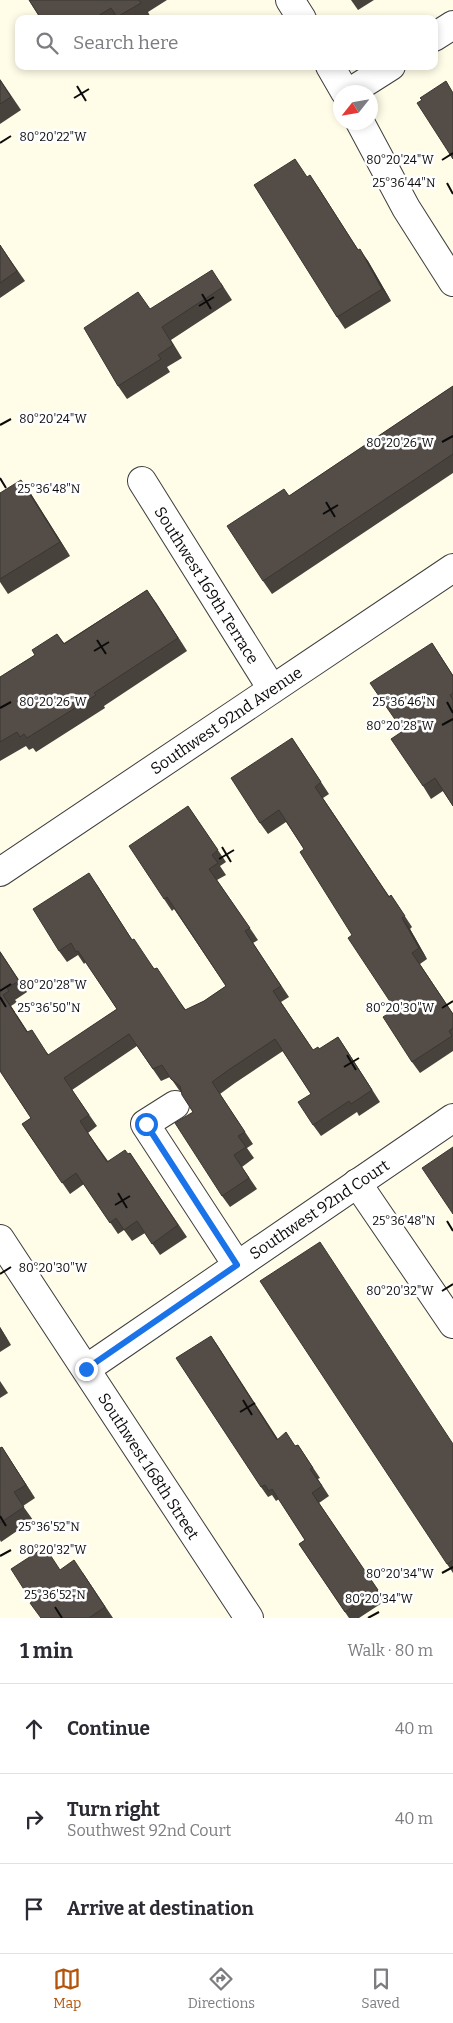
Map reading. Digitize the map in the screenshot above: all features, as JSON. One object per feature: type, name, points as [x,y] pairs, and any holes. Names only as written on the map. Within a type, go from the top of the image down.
[{"type":"street","points":[[290,0],[299,15]]},
{"type":"street","points":[[438,34],[453,24]]},
{"type":"street","points":[[332,70],[341,85]]},
{"type":"street","points":[[361,85],[385,70]]},
{"type":"street","points":[[364,130],[406,208],[453,282]]},
{"type":"street","name":"Southwest 169th Terrace","points":[[142,481],[272,689]]},
{"type":"street","name":"Southwest 92nd Avenue","points":[[0,872],[453,568]]},
{"type":"street","points":[[175,1105],[146,1124],[237,1265]]},
{"type":"street","name":"Southwest 92nd Court","points":[[86,1369],[453,1118]]},
{"type":"street","points":[[357,1183],[453,1324]]},
{"type":"street","name":"Southwest 168th Street","points":[[0,1239],[249,1618]]},
{"type":"building","points":[[29,0],[139,0],[141,3],[120,15],[116,15],[111,8],[100,15],[38,15]]},
{"type":"building","points":[[0,80],[11,97],[0,104]]},
{"type":"building","points":[[446,81],[453,93],[453,159],[417,103],[422,100],[420,98]]},
{"type":"building","points":[[295,159],[307,177],[310,175],[358,250],[360,249],[382,289],[337,317],[254,185]]},
{"type":"building","points":[[0,245],[17,271],[0,283]]},
{"type":"building","points":[[212,270],[223,287],[162,327],[173,345],[158,355],[161,359],[118,386],[84,328],[138,292],[150,309]]},
{"type":"building","points":[[453,386],[453,454],[263,581],[227,526],[284,489],[289,496]]},
{"type":"building","points":[[21,480],[60,542],[0,579],[0,493]]},
{"type":"building","points":[[147,590],[178,638],[94,693],[96,695],[27,738],[24,734],[20,737],[17,732],[0,742],[0,677],[35,655],[32,650],[57,634],[64,644]]},
{"type":"building","points":[[432,643],[453,676],[453,693],[450,695],[453,700],[453,806],[435,778],[423,786],[391,739],[403,731],[370,683]]},
{"type":"building","points":[[292,738],[321,782],[315,787],[389,897],[391,895],[405,916],[402,918],[419,948],[412,953],[453,1014],[453,1028],[449,1031],[452,1036],[412,1062],[383,1017],[395,1009],[348,938],[352,935],[300,852],[304,849],[279,810],[260,823],[231,778]]},
{"type":"building","points":[[188,806],[218,850],[212,855],[218,863],[209,869],[250,928],[245,931],[281,986],[273,991],[313,1050],[318,1047],[319,1049],[338,1037],[372,1090],[351,1104],[349,1101],[313,1125],[298,1102],[311,1094],[275,1039],[227,1071],[212,1082],[245,1132],[238,1136],[246,1147],[234,1155],[249,1178],[222,1196],[175,1123],[193,1112],[182,1095],[180,1086],[171,1079],[162,1065],[153,1069],[129,1034],[64,1078],[89,1115],[80,1121],[107,1162],[125,1150],[128,1154],[130,1153],[178,1225],[152,1244],[137,1221],[124,1230],[116,1218],[110,1223],[76,1173],[62,1183],[22,1124],[31,1118],[0,1071],[0,952],[19,981],[7,988],[9,991],[3,995],[27,1032],[32,1030],[48,1055],[117,1009],[78,951],[76,952],[71,943],[59,951],[33,909],[89,873],[132,940],[134,939],[154,969],[157,968],[185,1010],[204,1001],[226,986],[167,897],[164,899],[129,846]]},
{"type":"building","points":[[453,1147],[453,1214],[422,1168]]},
{"type":"building","points":[[320,1242],[453,1444],[453,1560],[447,1564],[260,1281]]},
{"type":"building","points":[[211,1336],[277,1440],[286,1432],[295,1446],[298,1445],[313,1468],[310,1469],[322,1486],[312,1493],[378,1590],[345,1612],[299,1544],[305,1540],[272,1489],[269,1491],[265,1485],[261,1487],[176,1358]]},
{"type":"building","points":[[2,1447],[26,1485],[14,1492],[24,1507],[0,1523],[0,1448]]},
{"type":"building","points":[[45,1547],[60,1570],[74,1560],[105,1607],[89,1618],[41,1618],[30,1603],[32,1602],[11,1569]]},
{"type":"route","points":[[86,1369],[237,1265],[146,1124]]}]
